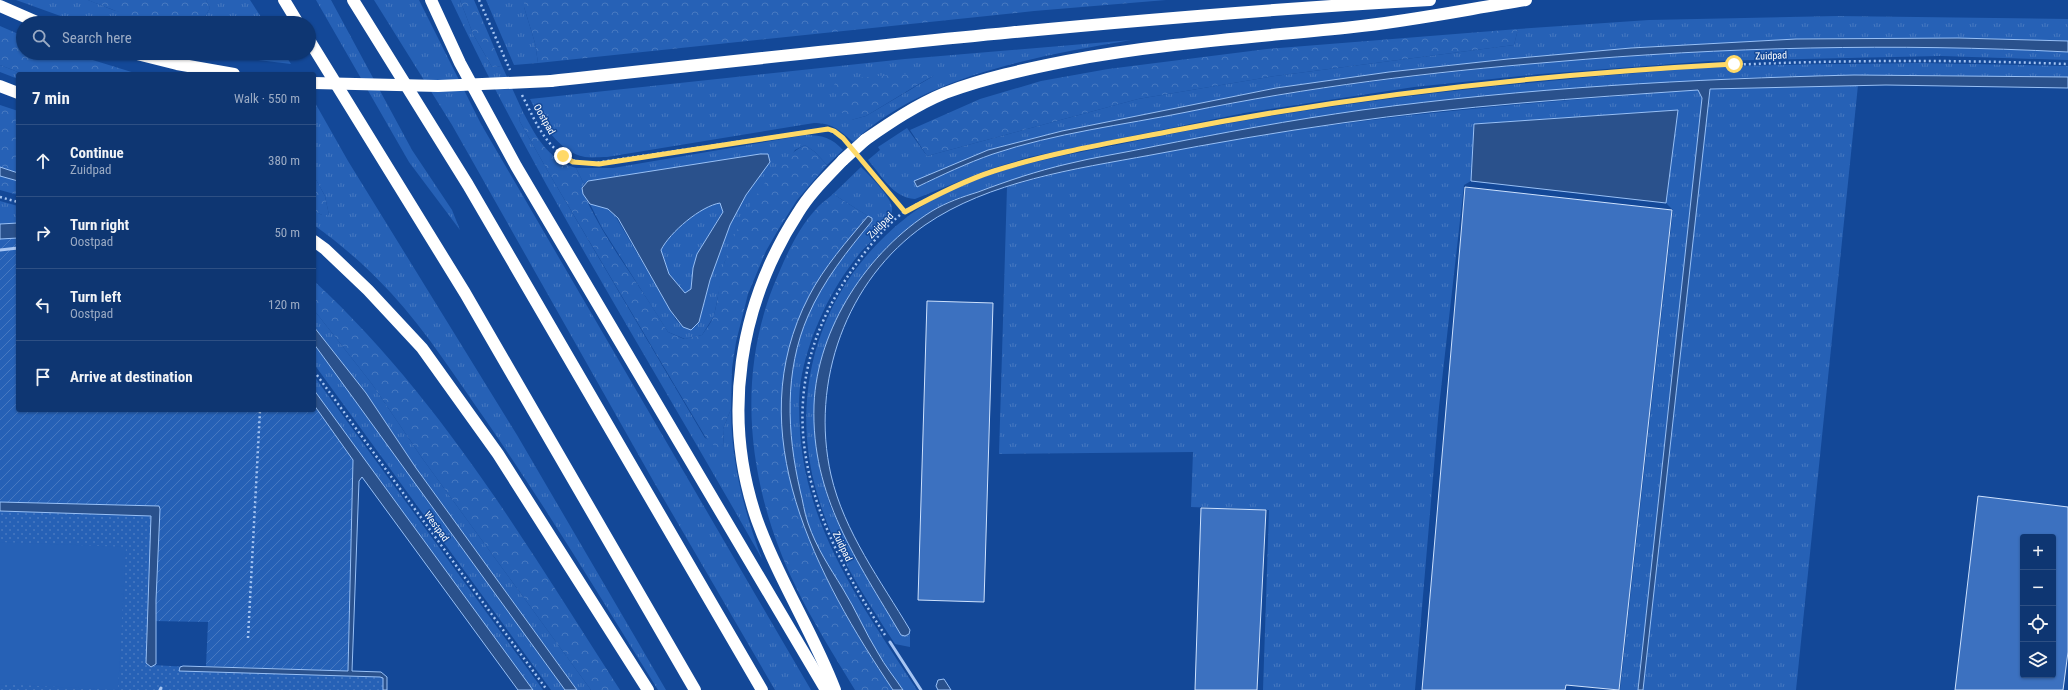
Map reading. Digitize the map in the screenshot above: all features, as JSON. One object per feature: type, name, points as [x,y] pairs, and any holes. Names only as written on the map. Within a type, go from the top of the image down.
[{"type":"highway","points":[[284,0],[294,16]]},
{"type":"highway","points":[[353,0],[468,184],[762,690]]},
{"type":"highway","points":[[431,0],[460,63],[516,166],[826,690]]},
{"type":"highway","points":[[316,83],[438,86],[551,81],[948,38],[1317,6],[1430,0]]},
{"type":"highway","points":[[835,690],[823,660],[787,591],[757,520],[744,472],[740,423],[739,376],[748,323],[760,286],[773,257],[798,212],[819,185],[843,160],[865,140],[904,113],[944,94],[994,76],[1048,64],[1105,54],[1198,42],[1356,27],[1526,0]]},
{"type":"highway","points":[[0,6],[23,16]]},
{"type":"highway","points":[[316,51],[465,293],[695,690]]},
{"type":"highway","points":[[161,60],[223,72]]},
{"type":"highway","points":[[0,86],[16,92]]},
{"type":"highway","points":[[316,242],[325,249],[368,290],[422,348],[498,454],[648,690]]},
{"type":"lane","points":[[0,250],[16,248]]},
{"type":"lane","points":[[890,642],[921,690]]},
{"type":"path","points":[[479,0],[512,75]]},
{"type":"path","name":"Zuidpad","points":[[890,642],[860,597],[827,532],[808,472],[802,396],[811,350],[832,301],[862,254],[905,212],[962,182],[1025,162],[1262,113],[1346,100],[1488,82],[1734,64],[1855,60],[1978,60],[2068,64]]},
{"type":"path","name":"Oostpad","points":[[519,88],[546,138],[563,156],[573,162],[599,164],[828,129],[834,131],[848,144]]},
{"type":"path","points":[[858,156],[905,212]]},
{"type":"path","points":[[0,197],[16,201]]},
{"type":"path","name":"Westpad","points":[[316,374],[547,690]]},
{"type":"path","points":[[248,638],[260,412]]},
{"type":"green space","points":[[16,0],[88,0],[113,10],[136,16],[61,16]]},
{"type":"green space","points":[[88,0],[206,0],[210,8],[205,16],[133,16]]},
{"type":"green space","points":[[206,0],[250,0],[260,16],[205,16],[210,8]]},
{"type":"green space","points":[[316,0],[331,0],[412,150],[452,210],[460,230],[409,162]]},
{"type":"green space","points":[[374,0],[419,0],[481,124],[811,690],[775,690],[655,484],[452,125]]},
{"type":"green space","points":[[451,0],[460,0],[473,34],[492,67],[502,66],[522,110],[519,120],[705,438],[724,447],[723,429],[731,409],[733,448],[736,467],[744,504],[762,559],[523,143]]},
{"type":"green space","points":[[460,0],[474,0],[502,66],[492,67],[473,34]]},
{"type":"green space","points":[[486,0],[524,0],[524,7],[535,43],[538,63],[514,65]]},
{"type":"green space","points":[[524,0],[1166,0],[1034,11],[538,63],[535,43],[524,7]]},
{"type":"green space","points":[[1837,16],[2068,19],[2068,41],[1958,38],[1796,39],[1508,59],[1389,72],[1276,88],[1062,131],[988,150],[915,181],[918,187],[955,169],[993,154],[1039,141],[1087,130],[1274,96],[1366,82],[1459,71],[1617,57],[1810,48],[1875,47],[2004,49],[2068,52],[2068,60],[1941,56],[1710,61],[1541,74],[1414,87],[1244,113],[1029,157],[990,169],[915,199],[900,195],[888,185],[868,160],[880,150],[878,147],[907,128],[927,156],[1138,99],[1275,76],[1514,45],[1518,29],[1649,20]]},
{"type":"green space","points":[[0,26],[16,33],[16,60],[93,60],[132,72],[18,72],[0,65]]},
{"type":"green space","points":[[1518,29],[1514,45],[1275,76],[1138,99],[927,156],[910,130],[980,99],[1041,81],[1108,69],[1267,49]]},
{"type":"green space","points":[[1131,40],[1059,53],[1021,62],[984,72],[948,85],[913,100],[882,119],[853,142],[840,131],[831,126],[814,123],[607,157],[585,157],[575,154],[559,142],[545,126],[530,99],[905,59]],"holes":[[[935,75],[866,116],[851,120]]]},
{"type":"green space","points":[[258,60],[288,60],[291,64]]},
{"type":"green space","points":[[1921,63],[2068,66],[2068,77],[1854,75],[1739,78],[1557,90],[1427,102],[1259,126],[1067,164],[950,201],[930,212],[905,232],[875,260],[857,283],[842,309],[831,334],[818,460],[830,506],[849,546],[901,635],[909,635],[910,630],[910,647],[895,644],[853,576],[834,540],[820,503],[810,463],[806,423],[809,384],[817,346],[831,310],[851,276],[876,245],[907,217],[958,187],[987,176],[1046,159],[1238,122],[1393,98],[1620,74],[1691,69],[1761,65]]},
{"type":"green space","points":[[0,65],[18,72],[16,72],[16,78],[0,72]]},
{"type":"green space","points":[[942,70],[866,116],[851,120],[841,112],[834,85],[837,80]]},
{"type":"green space","points":[[1858,85],[1796,690],[1643,690],[1710,89]]},
{"type":"green space","points":[[1698,90],[1702,98],[1638,690],[1620,690],[1673,210],[1666,203],[1678,110],[1474,124],[1471,181],[1464,185],[1439,407],[1415,690],[1263,690],[1269,510],[1191,507],[1193,452],[999,454],[1007,187],[1071,170],[1244,138],[1308,129],[1438,112]]},
{"type":"green space","points":[[0,105],[16,110],[16,194],[0,190]]},
{"type":"green space","points":[[316,105],[348,161],[517,435],[666,690],[658,690],[531,488],[487,422],[417,323],[373,275],[345,249],[316,227],[316,212],[322,215],[329,215],[325,196],[316,180]]},
{"type":"green space","points":[[522,110],[543,145],[557,159],[576,168],[584,184],[582,188],[589,205],[618,255],[668,332],[684,339],[702,335],[712,320],[716,308],[723,267],[730,247],[746,213],[768,179],[792,153],[805,145],[815,152],[827,165],[797,200],[778,230],[766,251],[748,294],[736,342],[732,368],[731,409],[723,429],[724,447],[717,448],[706,438],[519,120]]},
{"type":"green space","points":[[806,135],[831,140],[843,150],[827,165],[815,152],[805,145],[795,150],[725,261],[714,316],[702,335],[685,339],[668,332],[602,228],[590,204],[602,206],[613,212],[676,320],[683,327],[695,327],[699,322],[710,280],[730,225],[746,195],[770,162],[768,154],[588,181],[584,184],[576,168],[613,168]]},
{"type":"green space","points":[[861,167],[888,198],[891,203],[892,213],[885,226],[860,253],[840,280],[817,326],[802,374],[799,403],[800,432],[805,468],[814,503],[826,536],[841,568],[859,599],[917,690],[903,690],[887,667],[819,549],[805,515],[792,446],[790,424],[791,380],[800,337],[808,316],[821,290],[845,255],[872,221],[871,218],[833,194]]},
{"type":"green space","points":[[316,180],[325,196],[329,215],[322,215],[316,212]]},
{"type":"green space","points":[[833,194],[868,216],[822,275],[804,305],[797,324],[785,374],[782,417],[786,460],[796,501],[809,541],[827,580],[847,617],[893,690],[855,690],[809,612],[795,585],[767,513],[758,475],[753,438],[751,399],[754,361],[761,324],[773,287],[786,256],[803,225],[819,206]]},
{"type":"green space","points":[[0,201],[16,205],[16,223],[0,224]]},
{"type":"green space","points":[[720,203],[723,211],[697,254],[693,268],[691,289],[685,293],[669,274],[661,250],[671,235],[695,214],[712,205]]},
{"type":"green space","points":[[0,232],[16,232],[16,412],[316,412],[316,408],[353,460],[348,671],[206,666],[208,622],[153,621],[157,512],[0,506]]},
{"type":"green space","points":[[316,283],[360,326],[402,374],[442,424],[480,475],[516,528],[620,690],[591,690],[422,458],[372,384],[316,313]]},
{"type":"green space","points":[[316,313],[372,384],[422,458],[591,690],[577,690],[416,468],[366,393],[316,330]]},
{"type":"green space","points":[[316,347],[565,690],[551,690],[316,367]]},
{"type":"green space","points":[[316,379],[543,690],[533,690],[316,393]]},
{"type":"green space","points":[[0,506],[157,512],[152,665],[384,677],[385,690],[0,690]]},
{"type":"green space","points":[[0,542],[126,547],[118,690],[0,684]]},
{"type":"shaded area","points":[[1958,38],[2068,41],[2068,52],[2004,49],[1875,47],[1746,50],[1617,57],[1507,66],[1369,81],[1232,103],[1040,140],[993,154],[964,165],[917,187],[914,181],[988,150],[1062,131],[1276,88],[1389,72],[1631,48],[1796,39]]},
{"type":"shaded area","points":[[1854,75],[2068,77],[2068,88],[1886,85],[1710,89],[1643,690],[1638,690],[1702,98],[1698,90],[1475,107],[1318,126],[1198,146],[1063,172],[1005,187],[977,197],[950,210],[925,225],[897,248],[874,274],[855,304],[840,336],[831,370],[826,404],[826,440],[831,475],[837,496],[864,556],[910,630],[909,634],[905,636],[901,635],[853,554],[840,526],[820,469],[815,438],[814,405],[817,376],[825,348],[836,320],[850,294],[867,270],[887,247],[909,228],[932,211],[949,202],[1022,176],[1078,162],[1256,127],[1362,110],[1423,102],[1546,90],[1669,82]]},
{"type":"shaded area","points":[[1678,110],[1666,203],[1471,181],[1474,124]]},
{"type":"shaded area","points":[[760,154],[768,154],[770,162],[746,195],[730,225],[710,280],[699,322],[691,330],[683,327],[670,310],[618,218],[608,209],[590,204],[583,194],[582,188],[588,181]],"holes":[[[720,203],[723,212],[697,254],[693,268],[691,289],[685,293],[669,274],[661,250],[671,235],[695,214],[712,205]]]},
{"type":"shaded area","points":[[0,167],[16,172],[16,180],[0,176]]},
{"type":"shaded area","points":[[868,216],[872,218],[872,221],[845,255],[821,290],[808,316],[800,337],[791,380],[790,424],[792,446],[805,515],[815,541],[848,597],[873,645],[903,690],[893,690],[838,600],[814,552],[796,502],[784,451],[781,399],[789,347],[809,296],[815,285],[836,254]]},
{"type":"shaded area","points":[[16,223],[16,238],[0,239],[0,224]]},
{"type":"shaded area","points":[[316,330],[366,393],[416,468],[577,690],[565,690],[316,347]]},
{"type":"shaded area","points":[[316,393],[533,690],[518,690],[362,477],[359,481],[352,671],[381,672],[387,677],[387,690],[383,690],[383,678],[380,677],[179,671],[180,667],[183,666],[348,671],[353,460],[316,408]]},
{"type":"shaded area","points":[[0,502],[159,506],[156,600],[156,664],[151,667],[146,663],[151,516],[0,511]]},
{"type":"shaded area","points":[[944,679],[951,690],[938,690],[936,686],[938,680]]},
{"type":"building","points":[[1465,187],[1672,210],[1619,690],[1566,685],[1565,690],[1422,690]]},
{"type":"building","points":[[927,301],[993,303],[984,602],[918,600]]},
{"type":"building","points":[[1978,496],[2068,507],[2068,652],[2063,690],[1955,690]]},
{"type":"building","points":[[1201,508],[1266,510],[1257,690],[1195,690]]},
{"type":"route","points":[[563,156],[573,162],[599,164],[828,129],[834,131],[843,138],[905,212],[962,182],[992,171],[1025,162],[1262,113],[1346,100],[1488,82],[1672,67],[1734,64]]}]
